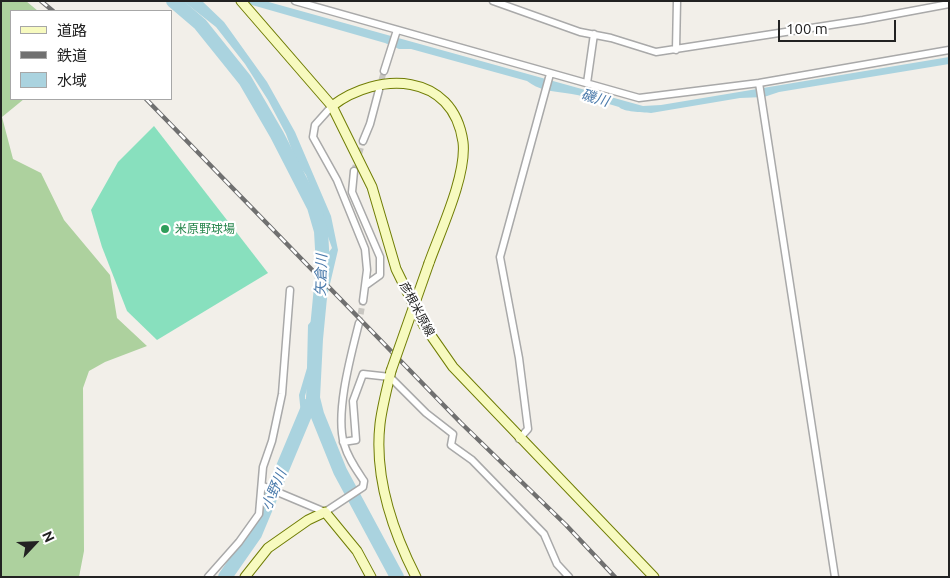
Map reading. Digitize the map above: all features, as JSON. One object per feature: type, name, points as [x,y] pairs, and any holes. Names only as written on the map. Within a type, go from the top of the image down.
[{"type":"street","name":"彦根米原線","points":[[241,1],[332,106],[372,187],[396,269],[423,324],[452,367],[519,439],[654,577]]},
{"type":"street","points":[[295,1],[396,32],[639,98],[759,84],[949,50]]},
{"type":"street","points":[[493,1],[580,32],[594,34],[656,52],[949,4]]},
{"type":"street","points":[[676,50],[677,1]]},
{"type":"street","points":[[384,71],[396,32]]},
{"type":"street","points":[[587,83],[594,34]]},
{"type":"street","points":[[519,439],[528,429],[519,358],[500,257],[549,75]]},
{"type":"street","points":[[363,301],[366,285],[365,248],[344,195],[313,137],[315,125],[332,106],[370,85],[401,82],[434,94],[448,107],[458,124],[463,143],[462,165],[455,193],[390,374],[379,425],[381,472],[388,511],[400,547],[416,577]]},
{"type":"street","points":[[759,84],[835,577]]},
{"type":"street","points":[[363,141],[370,124],[379,90]]},
{"type":"street","points":[[354,171],[352,192],[380,257],[380,275],[366,285]]},
{"type":"street","points":[[208,577],[239,542],[259,514],[263,486],[263,467],[272,441],[282,394],[290,290]]},
{"type":"street","points":[[245,577],[268,548],[308,520],[335,506],[363,487],[364,481],[348,458],[343,442],[343,400],[359,323]]},
{"type":"street","points":[[343,442],[356,440],[354,401],[363,374],[390,374],[426,413],[453,434],[451,445],[472,460],[544,534],[557,564],[569,577]]},
{"type":"street","points":[[263,486],[325,512],[357,551],[371,577]]},
{"type":"green space","points":[[1,1],[26,1],[37,10],[10,10],[10,100],[23,100],[2,117],[13,159],[41,173],[64,220],[110,275],[117,318],[147,346],[105,362],[89,371],[83,388],[84,551],[79,577],[1,577]]},
{"type":"green space","name":"米原野球場","points":[[154,126],[268,273],[157,340],[127,311],[102,247],[91,210],[118,162]]},
{"type":"water","points":[[183,1],[202,1],[224,22],[267,82],[295,132],[331,216],[338,250],[321,322],[315,332],[313,369],[305,396],[306,420],[302,424],[299,395],[307,368],[308,325],[313,319],[314,307],[319,298],[325,257],[332,248],[306,175],[296,161],[286,134],[268,100],[245,64],[216,27]]},
{"type":"water","name":"磯川","points":[[238,1],[265,1],[643,106],[661,105],[949,57],[949,64],[779,92],[764,97],[740,98],[651,113],[638,112],[621,109],[578,95],[545,90],[527,81],[411,49],[399,49],[385,43]]},
{"type":"waterway","name":"矢倉川","points":[[173,1],[200,24],[245,80],[277,135],[314,207],[321,231],[323,266],[313,398],[317,414],[340,471],[397,577]]},
{"type":"waterway","name":"小野川","points":[[225,577],[255,534],[309,405]]},
{"type":"tunnel","points":[[379,89],[384,71]]},
{"type":"tunnel","points":[[354,171],[363,141]]},
{"type":"tunnel","points":[[359,323],[363,301]]},
{"type":"railway","points":[[41,1],[52,10]]},
{"type":"railway","points":[[147,100],[461,423],[566,525],[615,577]]},
{"type":"place","name":"米原野球場","points":[[165,229]]}]
